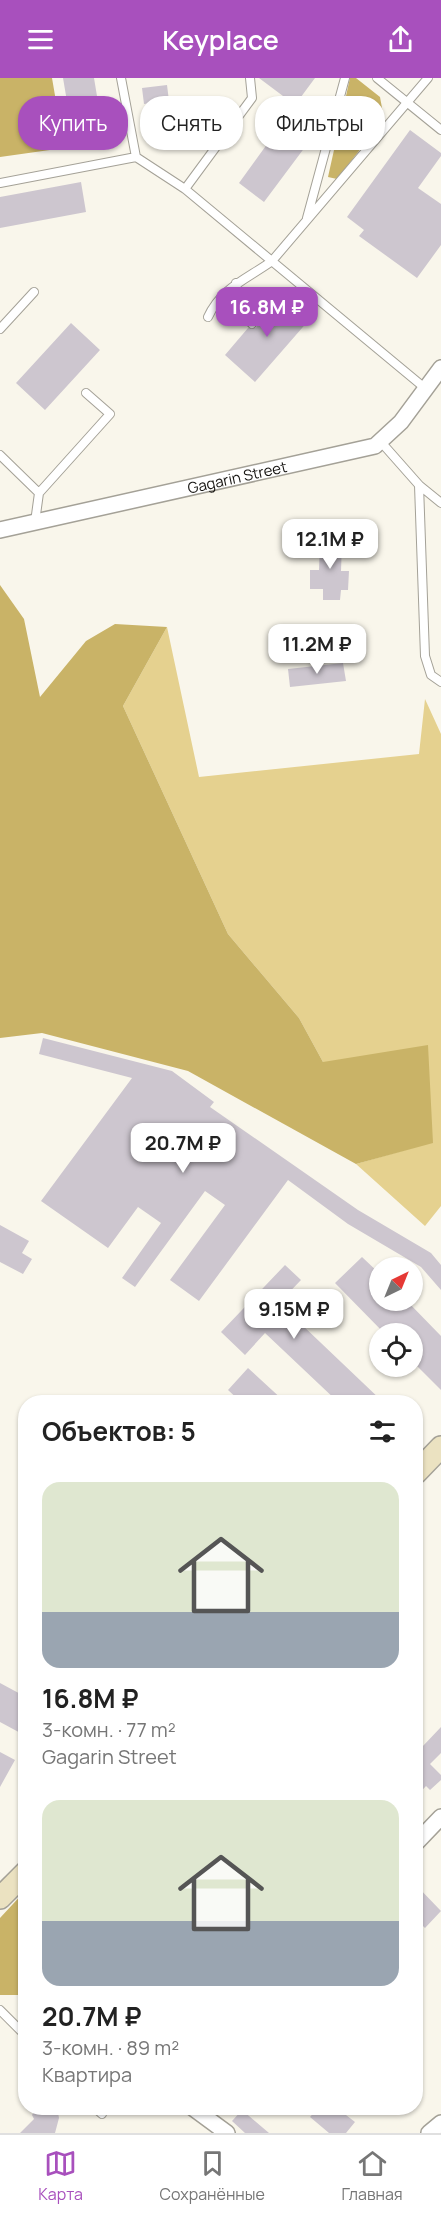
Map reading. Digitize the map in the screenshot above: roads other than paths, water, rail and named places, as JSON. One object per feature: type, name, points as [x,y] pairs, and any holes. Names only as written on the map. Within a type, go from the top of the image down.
[{"type":"main road","points":[[423,1466],[441,1447]]},
{"type":"main road","points":[[0,1898],[18,1880]]},
{"type":"street","name":"Gagarin Street","points":[[0,530],[364,449],[381,442],[401,422],[441,368]]},
{"type":"street","points":[[423,1836],[441,1817]]},
{"type":"street","points":[[203,2115],[227,2133]]},
{"type":"street","points":[[429,2133],[441,2123]]},
{"type":"lane","points":[[122,78],[136,158]]},
{"type":"lane","points":[[185,189],[252,98],[250,78]]},
{"type":"lane","points":[[306,221],[345,78]]},
{"type":"lane","points":[[377,78],[441,130]]},
{"type":"lane","points":[[208,317],[215,302],[236,283],[250,277],[272,261],[428,78]]},
{"type":"lane","points":[[0,183],[136,158],[185,189],[426,389]]},
{"type":"lane","points":[[236,283],[240,307],[252,324]]},
{"type":"lane","points":[[0,329],[34,292]]},
{"type":"lane","points":[[34,524],[39,494],[110,414],[86,393]]},
{"type":"lane","points":[[381,442],[419,485],[441,503]]},
{"type":"lane","points":[[0,455],[39,494]]},
{"type":"lane","points":[[419,485],[425,656],[430,675],[441,681]]},
{"type":"lane","points":[[0,2010],[18,2028]]}]
